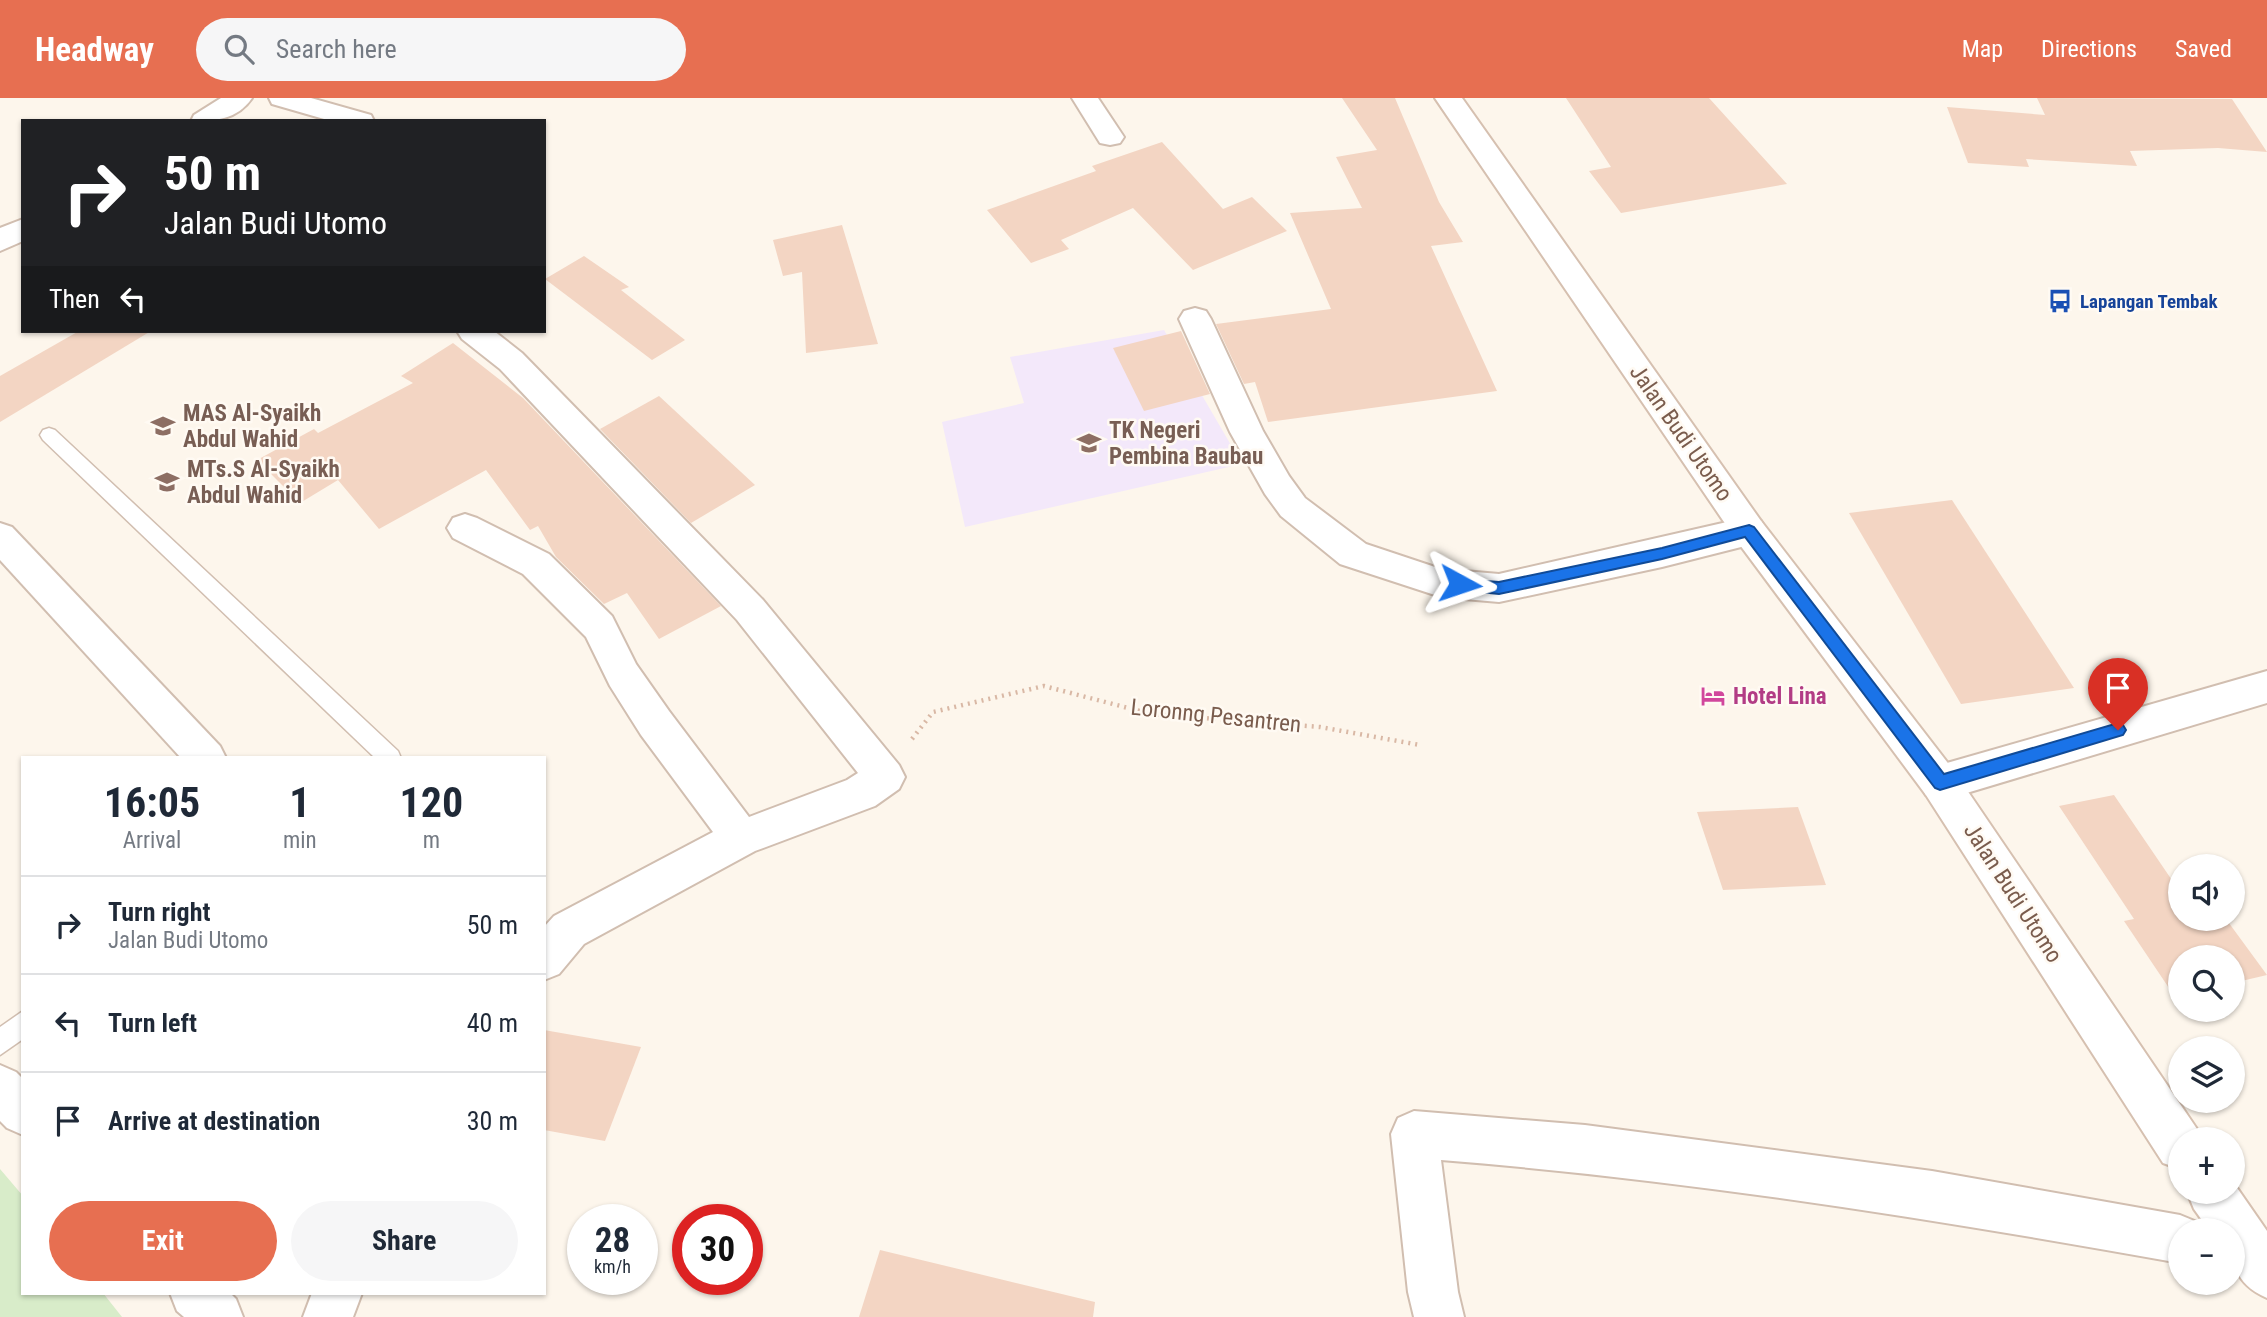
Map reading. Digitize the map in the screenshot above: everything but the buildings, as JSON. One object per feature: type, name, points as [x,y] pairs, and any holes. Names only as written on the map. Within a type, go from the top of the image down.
[{"type":"street","points":[[207,119],[240,98]]},
{"type":"street","points":[[282,98],[354,119]]},
{"type":"street","points":[[1085,98],[1110,137]]},
{"type":"street","name":"Jalan Budi Utomo","points":[[1448,98],[1749,531],[1940,783],[2168,1128]]},
{"type":"street","points":[[0,241],[21,229]]},
{"type":"street","points":[[1195,319],[1247,432],[1277,485],[1293,507],[1353,554],[1441,583],[1499,588],[1662,553],[1749,531]]},
{"type":"street","points":[[476,333],[511,361],[750,610],[885,776],[861,793],[741,838],[569,930],[546,957]]},
{"type":"street","points":[[465,528],[536,565],[599,627],[623,676],[654,723],[741,838]]},
{"type":"street","points":[[0,537],[204,756]]},
{"type":"street","points":[[1940,783],[2267,687]]},
{"type":"street","points":[[0,1088],[21,1110]]},
{"type":"street","points":[[1439,1317],[1433,1292],[1414,1134],[1585,1149],[1918,1193],[2168,1237]]},
{"type":"street","points":[[2218,1204],[2250,1258]]},
{"type":"street","points":[[197,1295],[218,1317]]},
{"type":"street","points":[[328,1317],[336,1295]]},
{"type":"lane","points":[[49,435],[388,756]]},
{"type":"lane","points":[[0,1043],[21,1025]]},
{"type":"path","name":"Loronng Pesantren","points":[[885,776],[933,712],[1044,686],[1151,714],[1320,727],[1420,745]]},
{"type":"shaded area","name":"TK Negeri Pembina Baubau","points":[[1164,330],[1242,464],[965,527],[942,422],[1024,403],[1010,357]]},
{"type":"green space","points":[[0,1169],[21,1194],[21,1295],[105,1295],[122,1317],[0,1317]]},
{"type":"place","name":"Lapangan Tembak","points":[[2060,301]]},
{"type":"place","name":"MAS Al-Syaikh Abdul Wahid","points":[[163,426]]},
{"type":"place","name":"TK Negeri Pembina Baubau","points":[[1089,443]]},
{"type":"place","name":"MTs.S Al-Syaikh Abdul Wahid","points":[[167,482]]},
{"type":"place","name":"Hotel Lina","points":[[1713,696]]},
{"type":"route","points":[[1460,584],[1499,588],[1662,553],[1749,531],[1940,783],[2118,730]]}]
